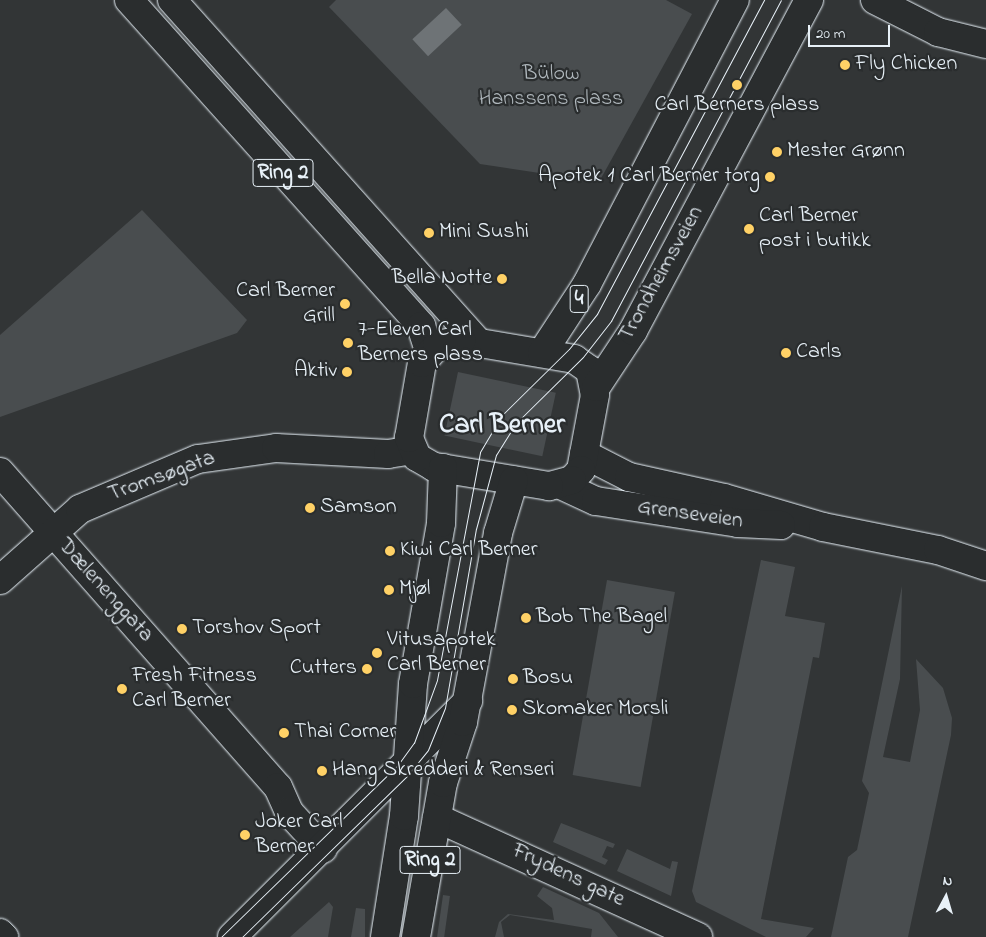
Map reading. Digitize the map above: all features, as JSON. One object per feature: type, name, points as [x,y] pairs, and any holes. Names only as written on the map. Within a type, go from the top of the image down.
[{"type":"main road","name":"Ring 2","points":[[129,0],[421,326],[429,350]]},
{"type":"main road","name":"Ring 2","points":[[172,0],[480,343]]},
{"type":"main road","name":"4","points":[[542,353],[587,284],[735,0]]},
{"type":"main road","name":"Trondheimsveien","points":[[596,386],[633,331],[809,0]]},
{"type":"main road","points":[[875,0],[938,32],[986,44]]},
{"type":"main road","points":[[448,341],[480,343],[574,359],[590,370],[596,386],[584,454],[577,476],[561,485],[514,480],[423,463],[412,450],[409,429],[422,363],[429,350],[448,341]]},
{"type":"main road","name":"Tromsøgata","points":[[0,580],[52,531],[104,498],[198,459],[276,448],[388,454],[412,450]]},
{"type":"main road","name":"Grenseveien","points":[[584,454],[629,477],[731,500],[823,527],[938,550],[986,566]]},
{"type":"main road","name":"Ring 2","points":[[384,937],[402,835],[413,684],[443,514],[443,468]]},
{"type":"main road","name":"Dælenenggata","points":[[0,472],[278,786],[289,812],[323,849]]},
{"type":"main road","name":"Ring 2","points":[[416,937],[437,818],[468,701],[498,532],[514,480]]},
{"type":"main road","name":"Grenseveien","points":[[561,485],[596,501],[623,506],[738,523],[823,527]]},
{"type":"main road","points":[[232,937],[407,766],[468,701]]},
{"type":"main road","name":"Frydens gate","points":[[437,818],[698,937]]},
{"type":"main road","points":[[0,933],[4,937]]},
{"type":"green space","name":"Bülow Hanssens plass","points":[[336,0],[666,0],[692,14],[599,182],[480,164],[329,7]]},
{"type":"green space","points":[[142,210],[247,320],[237,333],[0,417],[0,335]]},
{"type":"green space","points":[[458,372],[556,393],[542,456],[444,436]]},
{"type":"green space","points":[[761,560],[795,567],[785,616],[825,623],[819,658],[813,657],[761,919],[814,928],[806,937],[766,937],[696,902],[692,891]]},
{"type":"green space","points":[[607,580],[675,592],[641,787],[573,775]]},
{"type":"green space","points":[[902,586],[900,679],[883,757],[910,762],[920,710],[916,659],[943,688],[952,718],[951,735],[908,937],[831,937],[848,857],[857,850],[869,793],[862,781]]},
{"type":"green space","points":[[561,823],[615,844],[613,848],[607,846],[602,857],[608,860],[605,865],[553,842]]},
{"type":"green space","points":[[627,849],[670,869],[672,861],[678,862],[671,896],[617,871]]},
{"type":"green space","points":[[543,887],[599,913],[618,937],[591,937],[592,929],[510,915],[501,922],[504,937],[495,937],[499,922],[508,914],[554,920],[552,908],[537,896]]},
{"type":"green space","points":[[443,895],[450,896],[444,937],[437,937]]},
{"type":"green space","points":[[329,902],[333,907],[328,937],[290,937]]},
{"type":"green space","points":[[356,908],[365,909],[365,937],[351,937]]},
{"type":"shaded area","points":[[446,8],[462,25],[428,56],[412,39]]},
{"type":"tram line","points":[[221,937],[397,766],[414,743],[437,680],[480,452],[502,415],[569,349],[597,314],[764,0]]},
{"type":"tram line","points":[[242,937],[407,776],[428,750],[445,708],[476,529],[496,455],[515,424],[583,357],[611,321],[781,0]]},
{"type":"place","name":"Fly Chicken","points":[[845,65]]},
{"type":"place","name":"Carl Berners plass","points":[[737,85]]},
{"type":"place","name":"Mester Grønn","points":[[777,152]]},
{"type":"place","name":"Apotek 1 Carl Berner torg","points":[[770,177]]},
{"type":"place","name":"Carl Berner post i butikk","points":[[749,229]]},
{"type":"place","name":"Mini Sushi","points":[[429,233]]},
{"type":"place","name":"Bella Notte","points":[[502,279]]},
{"type":"place","name":"Carl Berner Grill","points":[[345,304]]},
{"type":"place","name":"7-Eleven Carl Berners plass","points":[[348,343]]},
{"type":"place","name":"Carls","points":[[786,353]]},
{"type":"place","name":"Aktiv","points":[[347,372]]},
{"type":"place","name":"Samson","points":[[310,508]]},
{"type":"place","name":"Kiwi Carl Berner","points":[[390,551]]},
{"type":"place","name":"Mjøl","points":[[389,590]]},
{"type":"place","name":"Bob The Bagel","points":[[526,618]]},
{"type":"place","name":"Torshov Sport","points":[[182,629]]},
{"type":"place","name":"Vitusapotek Carl Berner","points":[[377,653]]},
{"type":"place","name":"Cutters","points":[[367,669]]},
{"type":"place","name":"Bosu","points":[[513,679]]},
{"type":"place","name":"Fresh Fitness Carl Berner","points":[[122,689]]},
{"type":"place","name":"Skomaker Morsli","points":[[512,710]]},
{"type":"place","name":"Thai Corner","points":[[284,733]]},
{"type":"place","name":"Hang Skredderi & Renseri","points":[[322,771]]},
{"type":"place","name":"Joker Carl Berner","points":[[245,835]]},
{"type":"district","name":"Carl Berner","points":[[502,426]]}]
